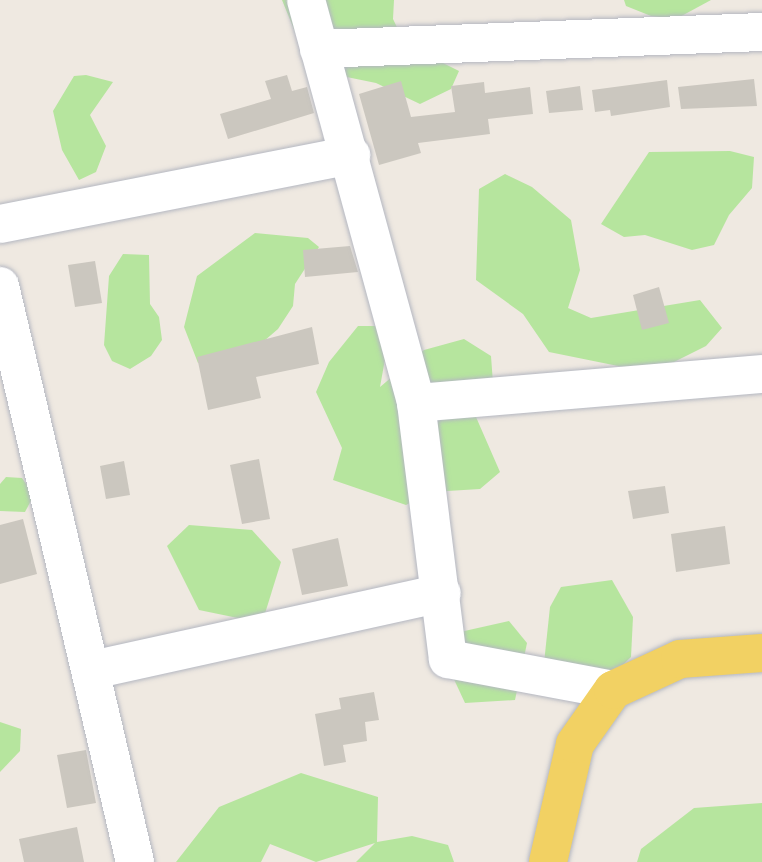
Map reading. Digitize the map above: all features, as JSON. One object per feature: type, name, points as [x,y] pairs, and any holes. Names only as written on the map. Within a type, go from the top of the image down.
[{"type":"main road","points":[[548,862],[575,744],[592,712],[613,690],[680,659],[762,653]]},
{"type":"street","points":[[306,0],[318,49],[351,155],[416,403],[442,593],[448,659],[613,690]]},
{"type":"street","points":[[318,49],[762,33]]},
{"type":"street","points":[[0,224],[351,155]]},
{"type":"street","points":[[0,286],[135,862]]},
{"type":"street","points":[[416,403],[762,373]]},
{"type":"street","points":[[92,670],[442,593]]},
{"type":"green space","points":[[282,0],[394,0],[393,19],[405,44],[459,71],[451,89],[420,104],[376,83],[332,74],[300,44]]},
{"type":"green space","points":[[624,0],[711,0],[676,19],[651,16],[626,6]]},
{"type":"green space","points":[[86,75],[113,82],[90,115],[106,146],[96,172],[79,180],[62,150],[53,111],[74,76]]},
{"type":"green space","points":[[730,151],[754,157],[752,188],[729,215],[714,245],[692,250],[645,235],[624,237],[601,224],[649,152]]},
{"type":"green space","points":[[505,174],[532,187],[571,220],[580,270],[568,308],[591,318],[700,300],[722,328],[706,346],[664,367],[623,367],[549,352],[523,314],[476,280],[479,189]]},
{"type":"green space","points":[[255,233],[308,238],[319,247],[295,284],[293,306],[278,329],[257,347],[198,363],[184,327],[197,276]]},
{"type":"green space","points":[[123,254],[149,255],[150,304],[159,317],[162,340],[151,356],[130,369],[112,361],[104,345],[109,276]]},
{"type":"green space","points":[[358,326],[391,326],[380,387],[424,350],[464,339],[491,356],[493,383],[476,417],[500,472],[480,489],[431,492],[406,505],[333,480],[342,448],[316,392],[329,362]]},
{"type":"green space","points":[[6,477],[22,478],[34,495],[25,512],[0,511],[0,484]]},
{"type":"green space","points":[[189,525],[252,530],[281,562],[262,623],[199,610],[167,546]]},
{"type":"green space","points":[[612,580],[633,617],[631,657],[591,696],[544,663],[550,607],[561,587]]},
{"type":"green space","points":[[509,621],[527,643],[515,700],[465,703],[445,660],[460,632]]},
{"type":"green space","points":[[0,722],[21,729],[20,751],[0,772]]},
{"type":"green space","points":[[301,773],[378,797],[377,842],[412,836],[448,845],[454,862],[356,862],[375,843],[316,862],[270,844],[261,862],[176,862],[219,807]]},
{"type":"green space","points":[[762,803],[762,862],[637,862],[641,849],[694,808]]},
{"type":"building","points":[[287,75],[292,91],[307,87],[314,113],[228,139],[220,114],[271,99],[265,81]]},
{"type":"building","points":[[754,79],[757,106],[681,109],[678,87]]},
{"type":"building","points":[[667,80],[670,107],[611,116],[610,110],[595,112],[592,90]]},
{"type":"building","points":[[401,81],[411,117],[455,112],[451,86],[484,82],[485,93],[530,87],[533,114],[488,119],[490,134],[418,143],[421,153],[379,165],[359,94]]},
{"type":"building","points":[[580,86],[583,110],[549,113],[546,91]]},
{"type":"building","points":[[350,246],[358,272],[305,277],[303,250]]},
{"type":"building","points":[[95,261],[102,303],[75,307],[68,265]]},
{"type":"building","points":[[659,287],[669,323],[642,330],[633,295]]},
{"type":"building","points":[[312,327],[319,364],[256,377],[261,398],[208,410],[197,357]]},
{"type":"building","points":[[259,459],[270,519],[242,524],[230,465]]},
{"type":"building","points":[[124,461],[130,495],[106,499],[100,466]]},
{"type":"building","points":[[665,486],[669,513],[633,519],[628,491]]},
{"type":"building","points":[[23,519],[37,574],[0,584],[0,525]]},
{"type":"building","points":[[725,526],[730,564],[676,572],[671,534]]},
{"type":"building","points":[[338,538],[348,586],[302,595],[292,549]]},
{"type":"building","points":[[374,692],[379,720],[365,722],[367,741],[343,745],[346,762],[324,766],[315,714],[341,709],[339,698]]},
{"type":"building","points":[[86,750],[96,803],[67,808],[57,755]]},
{"type":"building","points":[[77,827],[84,862],[24,862],[19,839]]}]
